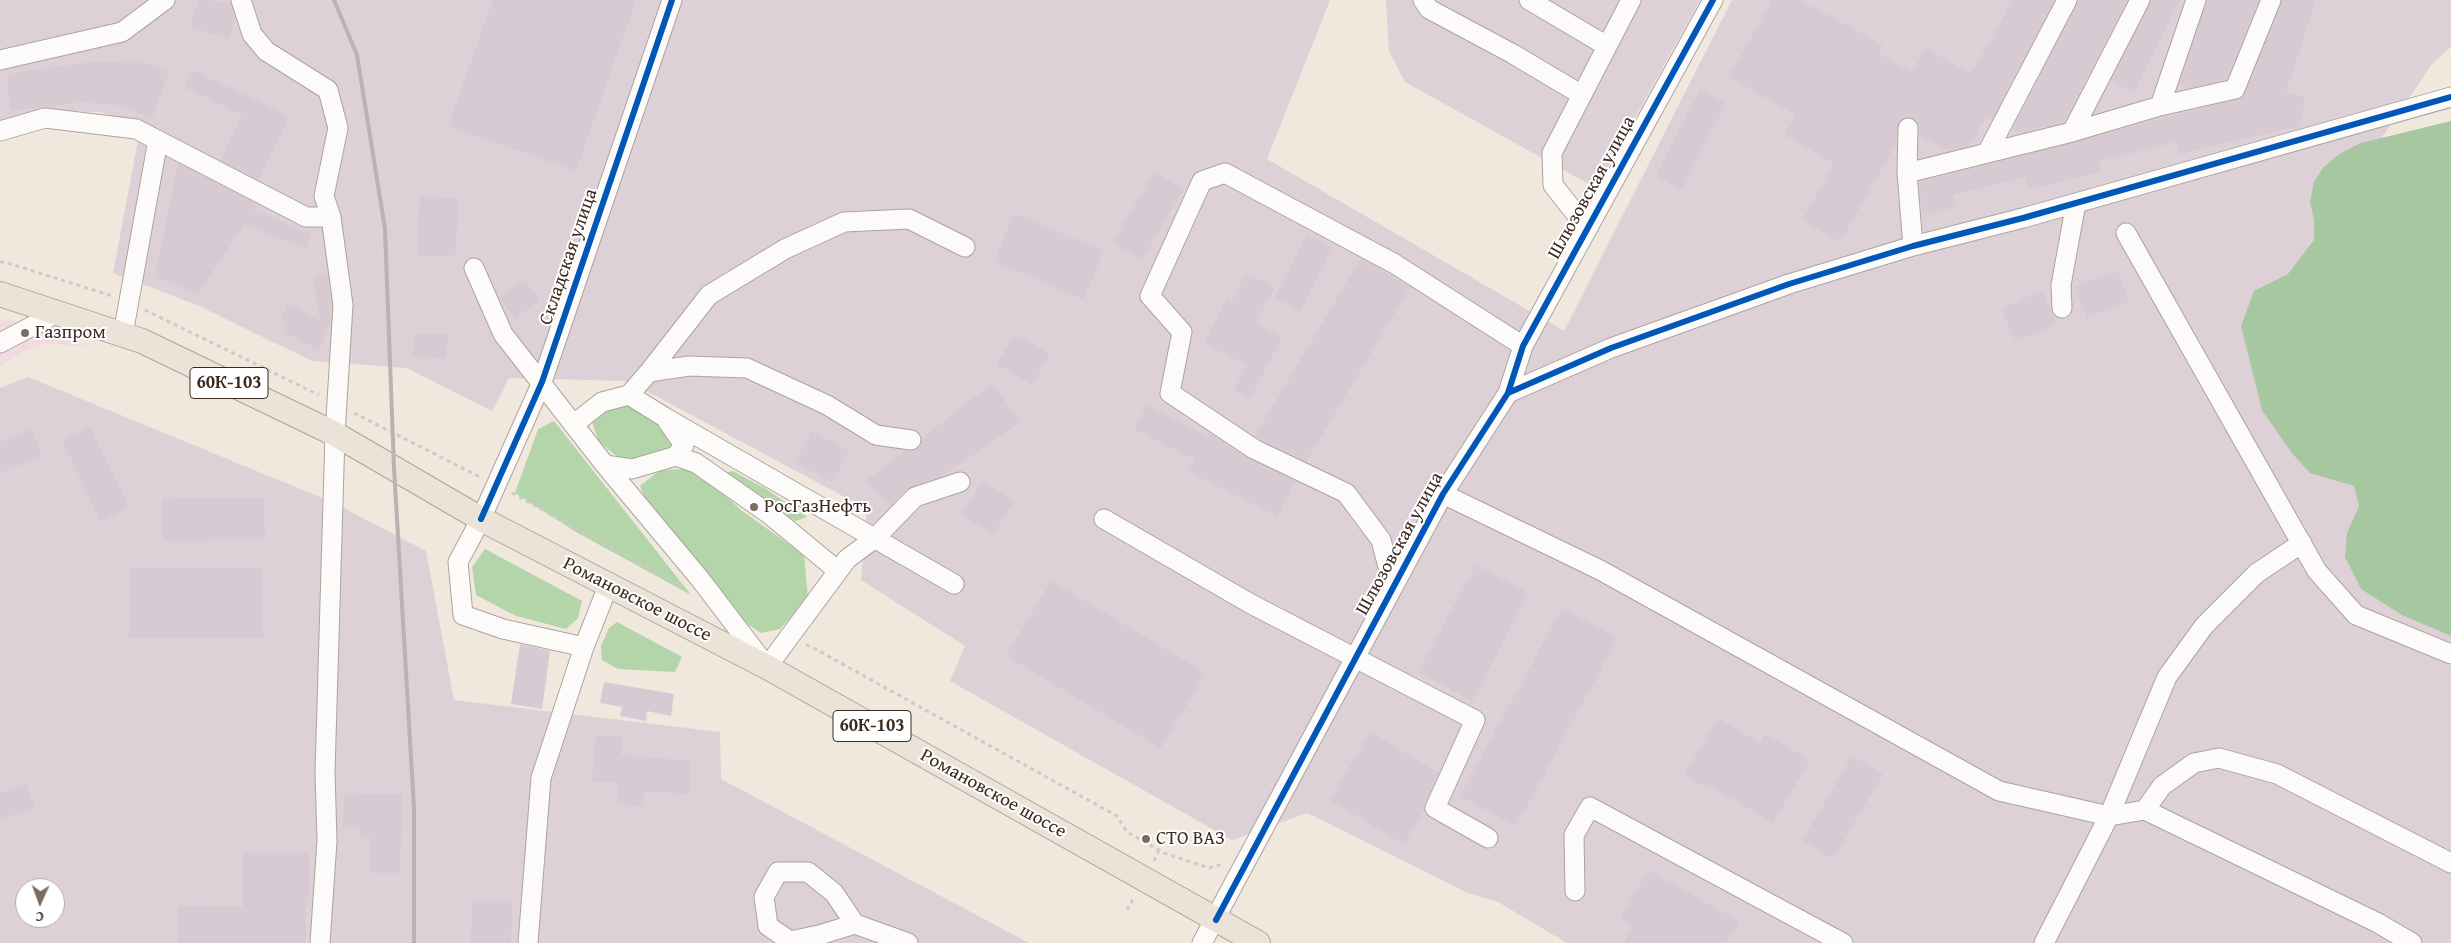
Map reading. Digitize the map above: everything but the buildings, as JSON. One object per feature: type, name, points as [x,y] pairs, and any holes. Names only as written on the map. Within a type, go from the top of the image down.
[{"type":"main road","name":"Романовское шоссе","points":[[5,292],[142,341],[334,434],[481,519],[767,667],[1258,943]]},
{"type":"street","points":[[0,60],[122,32],[165,0]]},
{"type":"street","points":[[241,0],[252,34],[266,51],[328,90],[338,128],[324,196],[331,217],[343,304],[334,434],[325,772],[328,841],[320,943]]},
{"type":"street","name":"Складская улица","points":[[584,647],[503,629],[463,615],[458,562],[481,519],[542,382],[672,0]]},
{"type":"street","points":[[1423,0],[1430,9],[1582,94]]},
{"type":"street","points":[[1529,0],[1607,46]]},
{"type":"street","points":[[1587,228],[1553,185],[1552,154],[1631,0]]},
{"type":"street","name":"Шлюзовская улица","points":[[1202,943],[1443,494],[1508,393],[1523,346],[1713,0]]},
{"type":"street","points":[[1987,153],[2067,0]]},
{"type":"street","points":[[2072,132],[2140,0]]},
{"type":"street","points":[[2160,106],[2196,0]]},
{"type":"street","points":[[1907,173],[2072,132],[2160,106],[2235,89],[2271,0]]},
{"type":"street","points":[[1508,393],[1610,348],[1789,284],[1913,246],[2076,203],[2451,97]]},
{"type":"street","points":[[0,130],[45,118],[136,129],[306,217],[331,217]]},
{"type":"street","points":[[1908,128],[1907,173],[1913,246]]},
{"type":"street","points":[[123,334],[158,140]]},
{"type":"street","points":[[1393,586],[1381,540],[1346,493],[1254,449],[1170,393],[1182,332],[1150,296],[1202,181],[1225,173],[1395,264],[1523,346]]},
{"type":"street","points":[[2062,308],[2061,285],[2076,203]]},
{"type":"street","points":[[574,424],[602,402],[629,395],[709,295],[785,248],[844,222],[909,220],[965,247]]},
{"type":"street","points":[[2126,233],[2317,571],[2356,616],[2451,654]]},
{"type":"street","points":[[474,268],[503,334],[605,465],[700,579],[767,667],[847,559],[874,538],[915,497],[960,482]]},
{"type":"street","points":[[0,343],[59,312]]},
{"type":"street","points":[[649,372],[689,366],[748,368],[827,405],[876,435],[912,440]]},
{"type":"street","points":[[629,395],[954,584]]},
{"type":"street","points":[[666,418],[684,445],[676,456]]},
{"type":"street","points":[[605,465],[632,469],[676,456],[696,462],[769,514],[838,571]]},
{"type":"street","points":[[1443,494],[1600,570],[1999,791],[2109,816],[2145,810],[2378,923],[2412,943]]},
{"type":"street","points":[[1104,519],[1251,604],[1475,720],[1436,808],[1488,838]]},
{"type":"street","points":[[2044,943],[2109,816],[2167,677],[2204,626],[2257,573],[2302,543]]},
{"type":"street","points":[[528,943],[541,778],[584,647],[608,586]]},
{"type":"street","points":[[2145,810],[2162,786],[2194,763],[2219,758],[2277,774],[2451,863]]},
{"type":"street","points":[[1575,891],[1574,835],[1590,807],[1843,943]]},
{"type":"street","points":[[855,924],[790,942],[768,926],[764,897],[778,872],[808,872],[834,893],[855,924],[908,943]]},
{"type":"path","points":[[0,262],[6,262],[129,302],[496,485],[688,590]]},
{"type":"path","points":[[784,643],[810,646],[819,650],[1117,816],[1127,832],[1164,853],[1209,868],[1226,863]]},
{"type":"shaded area","points":[[0,0],[1330,0],[1267,159],[1564,331],[1732,0],[2451,0],[2451,47],[2432,64],[2362,167],[2451,330],[2451,943],[1567,943],[1498,902],[1468,893],[1307,813],[1232,840],[950,681],[965,646],[861,580],[867,509],[628,381],[509,378],[492,411],[407,368],[312,361],[197,305],[113,273],[141,125],[99,112],[45,110],[0,123]]},
{"type":"shaded area","points":[[1386,0],[1700,0],[1596,188],[1405,82],[1389,51]]},
{"type":"shaded area","name":"Газпром","points":[[0,319],[23,323],[89,347],[45,343],[25,351],[0,367]]},
{"type":"shaded area","points":[[28,377],[332,502],[426,551],[454,700],[720,732],[721,779],[1029,943],[0,943],[0,388]]},
{"type":"green space","points":[[2451,121],[2451,636],[2402,615],[2361,589],[2345,557],[2347,533],[2359,506],[2354,486],[2310,473],[2291,452],[2262,410],[2241,326],[2254,291],[2288,274],[2314,240],[2314,220],[2310,202],[2314,182],[2323,168],[2339,154],[2361,143]]},
{"type":"green space","points":[[622,403],[651,416],[669,433],[671,446],[652,459],[619,458],[599,442],[592,422],[601,409]]},
{"type":"green space","points":[[554,421],[691,595],[576,532],[515,493],[538,429]]},
{"type":"green space","points":[[688,469],[709,481],[741,510],[804,555],[808,598],[780,629],[761,633],[728,611],[646,502],[640,486],[660,470]]},
{"type":"green space","points":[[733,471],[766,489],[807,517],[795,521],[742,488],[723,473]]},
{"type":"green space","points":[[485,549],[582,601],[578,618],[566,629],[516,616],[476,595],[472,567]]},
{"type":"green space","points":[[617,622],[682,657],[675,672],[618,669],[602,660],[601,646],[609,628]]},
{"type":"railway","points":[[334,0],[357,55],[385,229],[394,468],[414,808],[414,943]]},
{"type":"cycle path","points":[[481,519],[542,382],[672,0]]},
{"type":"cycle path","points":[[1216,920],[1443,494],[1508,393],[1523,346],[1713,0]]},
{"type":"cycle path","points":[[1508,393],[1611,348],[1789,284],[1913,246],[2023,218],[2451,97]]},
{"type":"place","name":"Газпром","points":[[25,333]]},
{"type":"place","name":"РосГазНефть","points":[[754,507]]},
{"type":"place","name":"СТО ВАЗ","points":[[1146,839]]}]
